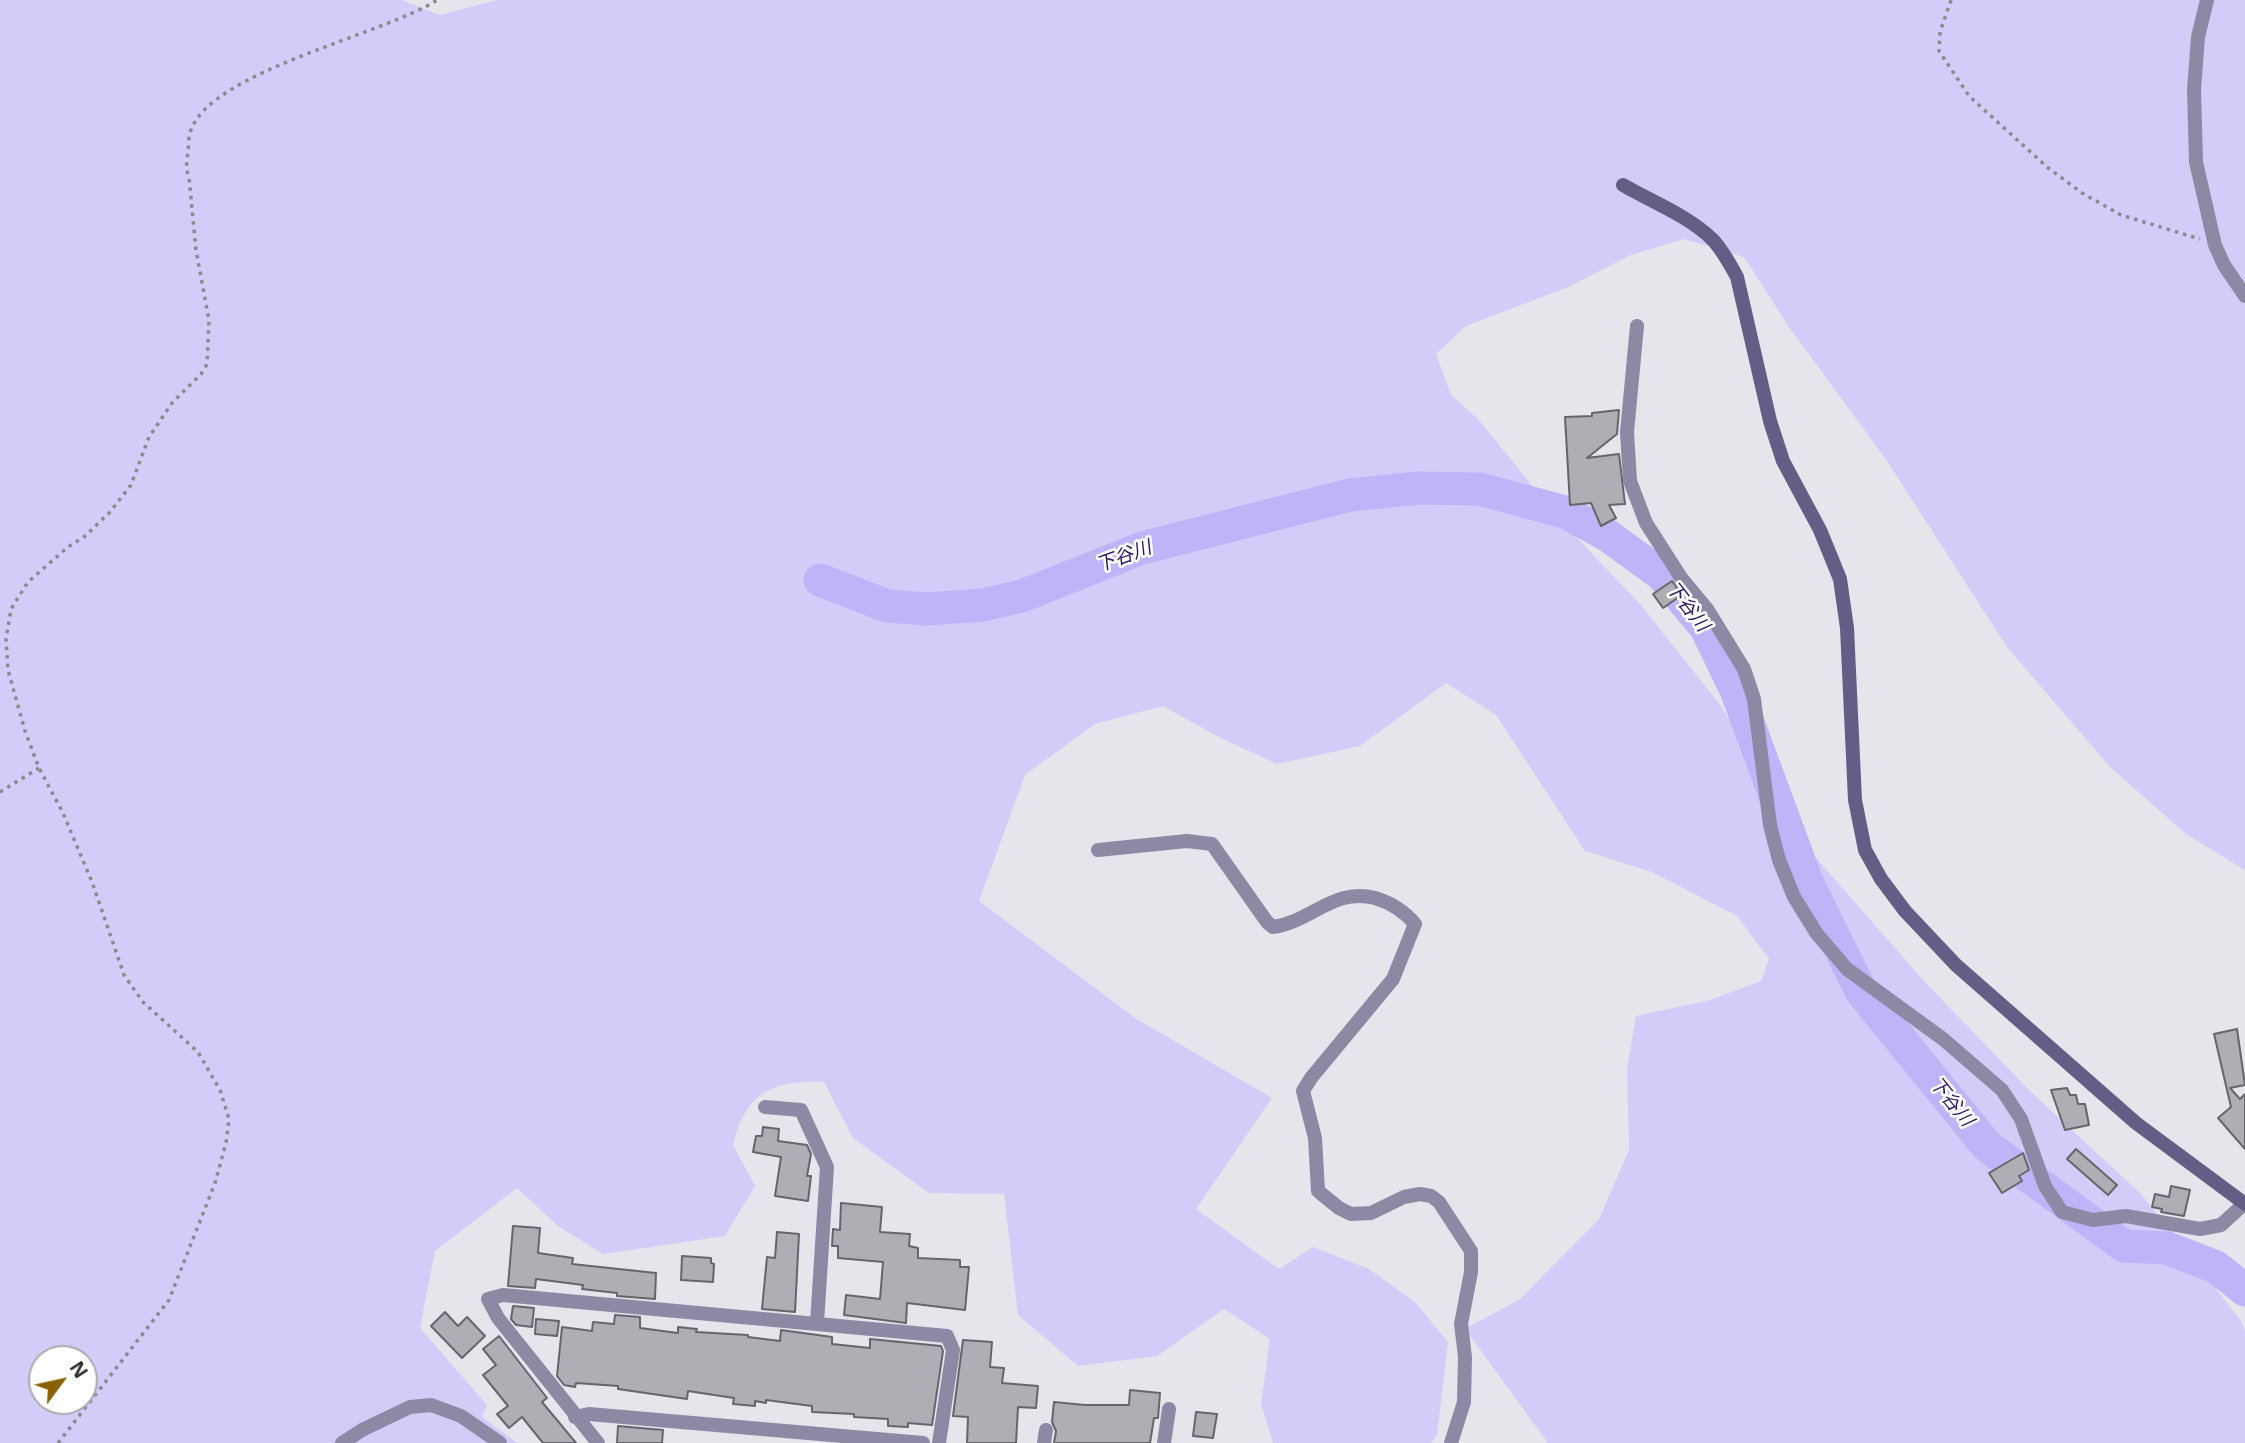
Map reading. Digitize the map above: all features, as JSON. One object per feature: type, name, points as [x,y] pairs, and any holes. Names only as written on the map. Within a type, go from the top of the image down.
[{"type":"street","points":[[2207,0],[2198,37],[2194,90],[2196,162],[2216,245],[2224,265],[2245,296]]},
{"type":"street","points":[[1623,185],[1693,225],[1713,240],[1737,277],[1770,421],[1783,461],[1820,530],[1840,579],[1847,628],[1855,800],[1865,850],[1881,879],[1905,911],[1956,965],[2136,1124],[2245,1204],[2221,1225],[2200,1229],[2126,1216],[2093,1220],[2062,1212],[2045,1186],[2021,1119],[2002,1090],[1943,1039],[1847,970],[1816,934],[1794,897],[1779,860],[1770,825],[1754,699],[1744,668],[1707,609],[1682,579],[1646,523],[1630,481],[1627,432],[1637,326]]},
{"type":"street","points":[[1098,850],[1187,841],[1212,844],[1273,927],[1284,925],[1352,894],[1389,902],[1407,914],[1415,924],[1393,979],[1303,1091],[1315,1138],[1318,1191],[1326,1199],[1351,1214],[1371,1213],[1404,1197],[1420,1194],[1430,1196],[1440,1202],[1471,1251],[1471,1272],[1461,1324],[1465,1357],[1464,1402],[1451,1443]]},
{"type":"street","points":[[765,1107],[801,1110],[827,1167],[817,1323]]},
{"type":"street","points":[[598,1443],[498,1318],[488,1299],[503,1295],[947,1336],[953,1350],[939,1443]]},
{"type":"street","points":[[342,1443],[362,1430],[410,1407],[431,1405],[461,1416],[500,1443]]},
{"type":"street","points":[[1164,1443],[1169,1409]]},
{"type":"street","points":[[575,1417],[589,1414],[923,1443]]},
{"type":"path","points":[[58,1443],[170,1300],[215,1183],[226,1143],[229,1119],[220,1090],[198,1052],[143,1002],[124,975],[92,882],[24,731],[8,670],[6,639],[11,609],[28,582],[84,537],[110,512],[131,485],[149,437],[172,403],[201,374],[207,364],[209,320],[196,250],[186,169],[191,130],[203,111],[215,99],[258,74],[373,30],[437,0]]},
{"type":"path","points":[[1951,0],[1940,32],[1939,51],[1969,96],[2047,167],[2082,193],[2121,215],[2216,245]]},
{"type":"path","points":[[0,792],[39,768]]},
{"type":"shaded area","points":[[0,0],[402,0],[440,15],[497,0],[2245,0],[2245,870],[2186,834],[2110,767],[2007,647],[1887,461],[1789,327],[1744,257],[1684,239],[1631,255],[1568,287],[1466,326],[1436,354],[1451,395],[1478,419],[1560,520],[1640,604],[1721,706],[1795,834],[1924,981],[2029,1090],[2142,1195],[2241,1321],[2245,1331],[2245,1443],[1548,1443],[1465,1329],[1520,1299],[1599,1219],[1629,1150],[1627,1069],[1636,1016],[1710,1000],[1761,981],[1769,959],[1737,916],[1652,872],[1585,851],[1496,715],[1446,683],[1360,746],[1277,764],[1217,736],[1163,706],[1095,724],[1025,775],[979,901],[1135,1018],[1272,1098],[1196,1209],[1279,1269],[1313,1247],[1369,1269],[1415,1302],[1448,1342],[1437,1435],[1431,1443],[1273,1443],[1261,1404],[1270,1339],[1224,1309],[1157,1356],[1078,1366],[1018,1315],[1004,1194],[929,1193],[853,1138],[824,1082],[806,1082],[776,1087],[764,1093],[745,1113],[733,1145],[755,1186],[725,1236],[603,1254],[558,1226],[517,1188],[435,1251],[420,1328],[487,1405],[482,1417],[517,1443],[0,1443]]},
{"type":"building","points":[[1619,410],[1617,434],[1587,458],[1619,454],[1625,504],[1609,505],[1616,518],[1601,526],[1591,503],[1570,505],[1565,417],[1592,416],[1592,413]]},
{"type":"building","points":[[1672,581],[1682,595],[1663,608],[1653,594]]},
{"type":"building","points":[[2237,1029],[2245,1085],[2230,1088],[2240,1099],[2245,1094],[2245,1149],[2218,1118],[2231,1107],[2214,1034]]},
{"type":"building","points":[[2067,1088],[2070,1095],[2076,1095],[2078,1104],[2085,1104],[2089,1125],[2065,1130],[2051,1090]]},
{"type":"building","points":[[763,1127],[779,1129],[778,1141],[807,1145],[811,1154],[807,1176],[811,1176],[808,1201],[775,1196],[781,1157],[753,1152],[756,1136],[762,1136]]},
{"type":"building","points":[[2076,1149],[2117,1185],[2108,1195],[2067,1159]]},
{"type":"building","points":[[2023,1153],[2029,1170],[2019,1176],[2022,1181],[2002,1193],[1989,1173]]},
{"type":"building","points":[[2171,1186],[2190,1190],[2184,1216],[2161,1212],[2162,1209],[2152,1207],[2155,1194],[2169,1197]]},
{"type":"building","points":[[841,1203],[882,1207],[880,1232],[910,1234],[909,1246],[918,1248],[918,1258],[960,1260],[960,1267],[969,1267],[965,1310],[907,1303],[906,1323],[844,1315],[846,1295],[880,1299],[883,1262],[838,1258],[838,1246],[832,1246],[833,1229],[840,1230]]},
{"type":"building","points":[[513,1226],[540,1228],[538,1253],[573,1258],[572,1264],[656,1273],[655,1299],[617,1296],[617,1293],[582,1289],[583,1285],[536,1279],[535,1288],[508,1286]]},
{"type":"building","points":[[777,1232],[799,1234],[795,1312],[762,1309],[767,1257],[775,1258]]},
{"type":"building","points":[[682,1256],[711,1258],[711,1263],[714,1264],[713,1282],[681,1280]]},
{"type":"building","points":[[513,1306],[534,1308],[532,1327],[516,1325],[511,1319]]},
{"type":"building","points":[[445,1312],[458,1326],[467,1317],[485,1336],[462,1358],[431,1326]]},
{"type":"building","points":[[615,1315],[640,1317],[640,1328],[678,1333],[678,1327],[697,1329],[696,1332],[748,1335],[780,1341],[781,1330],[832,1337],[832,1344],[870,1348],[870,1339],[941,1346],[943,1351],[932,1425],[908,1423],[908,1427],[888,1426],[888,1419],[812,1412],[812,1406],[766,1400],[766,1403],[755,1401],[755,1406],[733,1404],[734,1398],[688,1391],[687,1399],[618,1389],[618,1386],[576,1383],[575,1387],[564,1385],[557,1376],[562,1327],[592,1331],[593,1322],[614,1324]]},
{"type":"building","points":[[536,1319],[559,1321],[557,1336],[535,1334]]},
{"type":"building","points":[[499,1336],[547,1398],[542,1402],[576,1443],[543,1443],[522,1417],[509,1428],[497,1414],[508,1406],[483,1375],[496,1365],[483,1349]]},
{"type":"building","points":[[963,1340],[992,1342],[990,1367],[1004,1368],[1002,1383],[1038,1386],[1036,1408],[1018,1407],[1016,1443],[967,1443],[968,1417],[953,1416]]},
{"type":"building","points":[[1130,1390],[1160,1393],[1158,1418],[1154,1418],[1150,1443],[1054,1443],[1054,1402],[1129,1405]]},
{"type":"building","points":[[1196,1412],[1217,1414],[1213,1438],[1193,1436]]},
{"type":"building","points":[[618,1426],[663,1430],[662,1443],[617,1443]]},
{"type":"waterway","name":"下谷川","points":[[820,580],[887,606],[927,609],[983,605],[1022,596],[1142,548],[1350,495],[1419,488],[1479,489],[1565,512],[1607,535],[1662,575],[1706,628],[1736,690],[1807,882],[1861,991],[1987,1146],[2124,1246],[2167,1248],[2216,1267],[2245,1290]]}]
